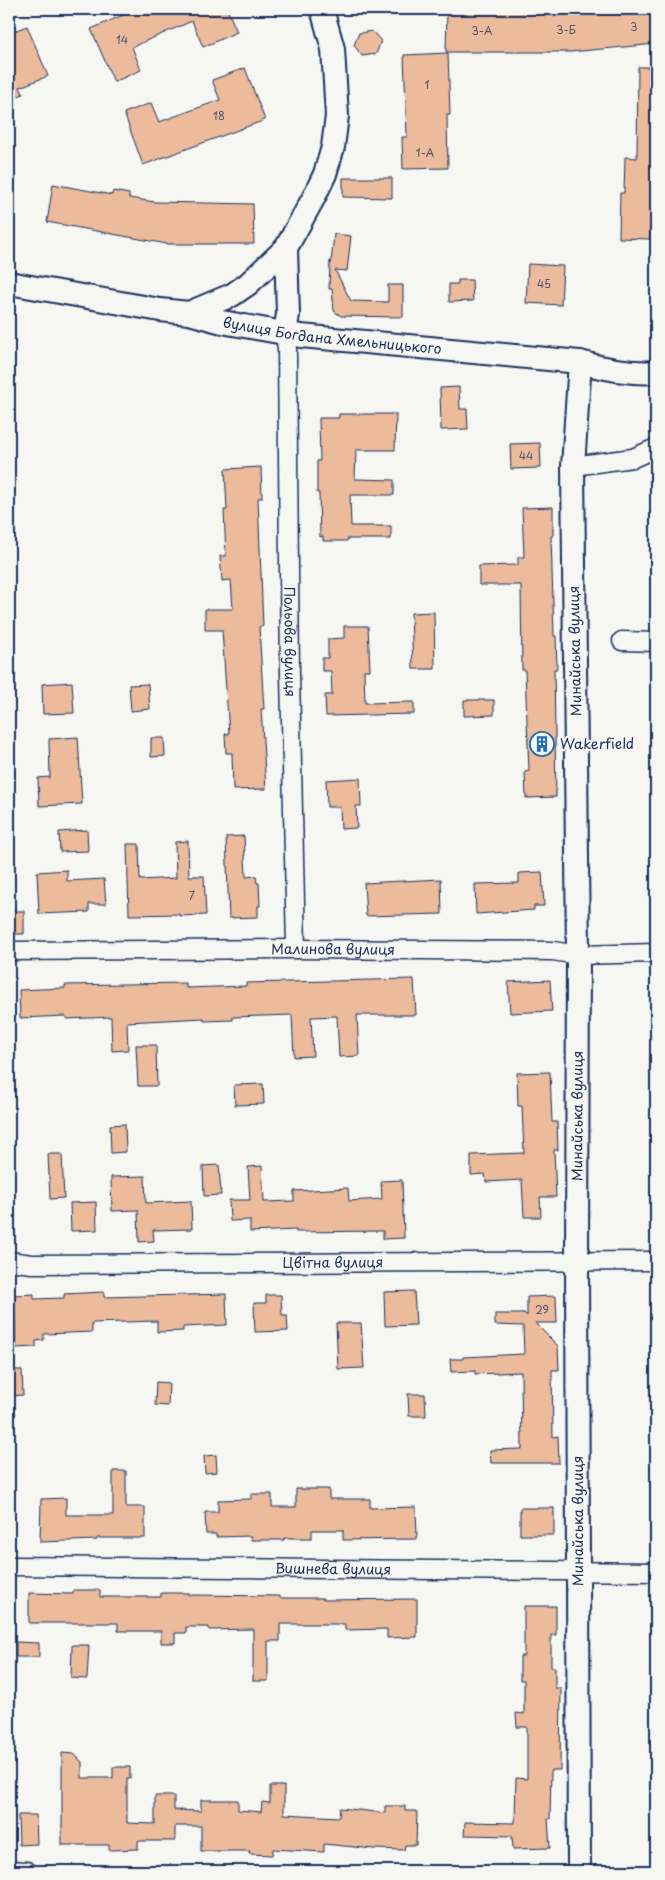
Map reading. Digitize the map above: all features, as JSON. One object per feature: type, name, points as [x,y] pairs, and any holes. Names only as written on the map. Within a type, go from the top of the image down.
[{"type":"street","points":[[189,313],[232,295],[248,284],[286,248],[314,199],[325,174],[333,147],[337,116],[334,48],[322,9]]},
{"type":"street","points":[[285,334],[288,314],[286,248]]},
{"type":"street","name":"вулиця Богдана Хмельницького","points":[[9,283],[160,310],[189,313],[285,334],[580,362],[604,369],[624,372],[656,372]]},
{"type":"street","name":"Польова вулиця","points":[[285,334],[287,349],[290,674],[296,949]]},
{"type":"street","name":"Минайська вулиця","points":[[579,1871],[578,955],[573,466],[580,362]]},
{"type":"street","points":[[573,466],[633,458],[656,448]]},
{"type":"street","points":[[622,641],[656,642]]},
{"type":"street","name":"Малинова вулиця","points":[[9,951],[296,949],[553,951],[578,955],[656,953]]},
{"type":"street","name":"Цвітна вулиця","points":[[9,1261],[32,1264],[656,1261]]},
{"type":"street","name":"Вишнева вулиця","points":[[9,1566],[656,1572]]},
{"type":"street","points":[[9,1870],[27,1871]]},
{"type":"building","points":[[137,9],[227,9],[237,32],[203,47],[192,21],[132,47],[141,70],[114,82],[91,29]]},
{"type":"building","points":[[447,9],[656,9],[656,44],[570,52],[446,52]]},
{"type":"building","points":[[27,26],[48,76],[20,87],[23,94],[9,100],[9,33]]},
{"type":"building","points":[[372,31],[381,41],[376,54],[362,56],[354,45],[359,33]]},
{"type":"building","points":[[448,53],[450,115],[447,115],[448,168],[403,169],[402,137],[407,137],[404,55]]},
{"type":"building","points":[[638,67],[656,67],[656,194],[651,193],[650,239],[619,238],[620,193],[624,193],[625,157],[637,158]]},
{"type":"building","points":[[245,68],[265,120],[143,165],[124,113],[151,103],[159,122],[220,100],[212,80]]},
{"type":"building","points":[[343,178],[392,178],[392,198],[343,197]]},
{"type":"building","points":[[53,184],[112,195],[113,191],[129,194],[129,198],[155,202],[253,204],[254,244],[167,244],[47,222]]},
{"type":"building","points":[[334,234],[351,236],[347,271],[335,270],[351,301],[388,302],[388,285],[403,285],[403,317],[341,316],[334,311],[332,289],[329,289],[330,261],[331,264]]},
{"type":"building","points":[[528,264],[563,266],[561,305],[526,303]]},
{"type":"building","points":[[458,280],[472,280],[473,301],[449,302],[449,284],[458,284]]},
{"type":"building","points":[[459,387],[460,409],[467,409],[468,429],[441,430],[440,388]]},
{"type":"building","points":[[339,414],[396,414],[395,450],[356,450],[355,479],[394,480],[394,495],[350,495],[351,526],[391,526],[391,539],[323,541],[323,536],[320,537],[319,493],[317,493],[317,461],[320,461],[319,418],[339,418]]},
{"type":"building","points":[[540,443],[541,468],[511,469],[510,444]]},
{"type":"building","points":[[261,467],[262,498],[258,498],[263,626],[259,627],[264,709],[261,709],[266,789],[233,790],[232,753],[226,753],[225,734],[229,734],[222,630],[205,630],[205,609],[233,609],[231,580],[222,581],[220,556],[226,556],[224,510],[227,510],[225,469]]},
{"type":"building","points":[[553,507],[553,536],[551,536],[554,636],[556,636],[557,669],[554,669],[556,797],[526,798],[525,772],[529,771],[525,670],[522,670],[521,585],[479,585],[479,566],[518,565],[518,557],[524,557],[522,508]]},
{"type":"building","points":[[434,612],[435,669],[413,669],[411,613]]},
{"type":"building","points":[[344,626],[368,626],[370,670],[364,670],[365,703],[414,702],[414,714],[326,716],[325,695],[332,695],[331,671],[322,671],[322,658],[328,658],[328,639],[344,638]]},
{"type":"building","points":[[72,682],[74,713],[43,714],[42,684]]},
{"type":"building","points":[[148,684],[150,709],[131,711],[129,685]]},
{"type":"building","points":[[464,700],[494,700],[494,715],[464,716]]},
{"type":"building","points":[[78,737],[82,804],[39,806],[38,778],[50,777],[49,739]]},
{"type":"building","points":[[151,738],[164,738],[165,756],[151,757]]},
{"type":"building","points":[[360,778],[361,806],[356,806],[357,828],[341,829],[340,807],[327,807],[326,780]]},
{"type":"building","points":[[87,830],[88,851],[60,852],[59,832]]},
{"type":"building","points":[[244,836],[246,877],[256,876],[257,883],[259,883],[260,906],[258,906],[258,917],[229,918],[226,837]]},
{"type":"building","points":[[188,841],[189,876],[204,876],[206,915],[129,915],[127,844],[139,844],[140,880],[176,878],[175,842]]},
{"type":"building","points":[[67,870],[67,881],[104,879],[106,904],[89,904],[89,912],[39,914],[37,872]]},
{"type":"building","points":[[542,872],[544,906],[534,906],[534,910],[476,914],[475,884],[519,883],[519,873]]},
{"type":"building","points":[[441,879],[442,914],[366,916],[364,883]]},
{"type":"building","points":[[9,911],[24,911],[24,934],[9,934]]},
{"type":"building","points":[[414,979],[416,1015],[357,1015],[359,1056],[339,1057],[337,1016],[311,1017],[313,1056],[294,1057],[292,1015],[233,1017],[233,1020],[204,1021],[204,1018],[127,1022],[128,1050],[112,1051],[111,1017],[66,1019],[66,1016],[20,1018],[19,990],[65,988],[65,985],[186,983],[186,988],[246,986],[246,983]]},
{"type":"building","points":[[550,980],[552,1011],[510,1013],[508,982]]},
{"type":"building","points":[[136,1045],[156,1045],[157,1086],[138,1086]]},
{"type":"building","points":[[550,1072],[552,1122],[557,1122],[558,1150],[554,1150],[556,1197],[540,1197],[541,1217],[524,1217],[522,1180],[486,1182],[485,1174],[471,1175],[471,1155],[524,1153],[522,1106],[518,1106],[517,1073]]},
{"type":"building","points":[[263,1084],[264,1104],[235,1105],[234,1085]]},
{"type":"building","points":[[125,1124],[126,1152],[111,1153],[110,1125]]},
{"type":"building","points":[[48,1154],[62,1154],[64,1198],[50,1199]]},
{"type":"building","points":[[219,1165],[221,1195],[204,1196],[203,1166]]},
{"type":"building","points":[[262,1166],[264,1202],[294,1201],[294,1191],[348,1188],[349,1201],[382,1199],[381,1181],[402,1180],[404,1238],[383,1239],[383,1231],[296,1232],[296,1230],[250,1232],[250,1220],[230,1221],[229,1200],[250,1200],[248,1167]]},
{"type":"building","points":[[145,1176],[146,1203],[191,1201],[192,1229],[153,1230],[154,1241],[139,1242],[138,1210],[112,1211],[111,1177]]},
{"type":"building","points":[[96,1202],[97,1230],[71,1231],[70,1203]]},
{"type":"building","points":[[414,1291],[416,1325],[385,1326],[384,1292]]},
{"type":"building","points":[[104,1292],[104,1297],[226,1294],[227,1325],[183,1327],[183,1331],[157,1332],[157,1321],[92,1323],[92,1332],[44,1334],[44,1340],[36,1341],[36,1347],[16,1348],[14,1295],[34,1294],[34,1299],[64,1298],[64,1294]]},
{"type":"building","points":[[266,1295],[281,1295],[282,1315],[287,1315],[288,1331],[255,1332],[254,1303],[266,1303]]},
{"type":"building","points":[[556,1296],[557,1323],[535,1323],[558,1346],[559,1370],[552,1370],[553,1437],[558,1436],[559,1463],[491,1463],[490,1450],[522,1449],[521,1372],[475,1374],[475,1371],[451,1372],[450,1359],[524,1354],[523,1326],[495,1325],[495,1314],[523,1314],[523,1312],[527,1316],[527,1297]]},
{"type":"building","points":[[336,1323],[361,1323],[364,1368],[338,1369]]},
{"type":"building","points":[[9,1370],[22,1370],[23,1395],[9,1396]]},
{"type":"building","points":[[156,1382],[169,1383],[168,1406],[155,1405]]},
{"type":"building","points":[[408,1394],[425,1394],[426,1416],[409,1416]]},
{"type":"building","points":[[216,1455],[217,1472],[205,1473],[204,1456]]},
{"type":"building","points":[[113,1471],[126,1471],[126,1507],[145,1507],[145,1538],[97,1538],[97,1540],[40,1542],[41,1499],[66,1498],[66,1515],[113,1515]]},
{"type":"building","points":[[296,1489],[329,1489],[329,1499],[370,1499],[370,1508],[416,1507],[417,1539],[343,1540],[343,1530],[312,1530],[312,1538],[284,1538],[284,1540],[251,1540],[251,1536],[216,1537],[216,1534],[206,1534],[205,1512],[218,1512],[218,1500],[251,1499],[251,1494],[272,1494],[272,1507],[296,1507]]},
{"type":"building","points":[[520,1508],[554,1508],[554,1535],[520,1535]]},
{"type":"building","points":[[73,1590],[100,1590],[100,1597],[161,1597],[161,1593],[189,1593],[189,1595],[323,1598],[323,1600],[417,1599],[417,1637],[387,1638],[387,1629],[345,1630],[345,1624],[280,1624],[280,1641],[268,1641],[268,1681],[253,1681],[253,1629],[209,1630],[209,1627],[186,1627],[186,1633],[175,1633],[175,1643],[161,1643],[161,1631],[118,1631],[118,1623],[29,1623],[29,1593],[73,1594]]},
{"type":"building","points":[[524,1606],[556,1606],[556,1635],[551,1635],[551,1667],[555,1667],[555,1688],[561,1688],[560,1770],[551,1770],[550,1819],[548,1819],[550,1848],[513,1849],[512,1836],[464,1835],[465,1822],[515,1823],[516,1778],[527,1779],[527,1727],[517,1727],[516,1713],[524,1714],[524,1680],[520,1680],[520,1656],[524,1656]]},
{"type":"building","points":[[16,1642],[39,1643],[39,1657],[16,1657]]},
{"type":"building","points":[[72,1645],[89,1645],[87,1679],[71,1678]]},
{"type":"building","points":[[62,1753],[74,1754],[82,1762],[82,1778],[113,1778],[113,1767],[130,1767],[130,1779],[127,1779],[127,1823],[155,1824],[155,1796],[174,1796],[174,1810],[201,1811],[201,1800],[238,1800],[238,1810],[261,1812],[262,1802],[270,1803],[270,1786],[284,1786],[284,1814],[339,1817],[340,1808],[385,1813],[385,1806],[405,1806],[405,1811],[417,1811],[416,1845],[405,1845],[404,1850],[324,1844],[324,1852],[273,1849],[272,1855],[249,1854],[250,1851],[201,1851],[201,1826],[175,1826],[175,1841],[138,1841],[138,1849],[109,1850],[109,1845],[62,1845]]},
{"type":"building","points":[[18,1815],[36,1815],[37,1844],[19,1845]]},
{"type":"place","name":"Wakerfield","points":[[542,744]]}]
